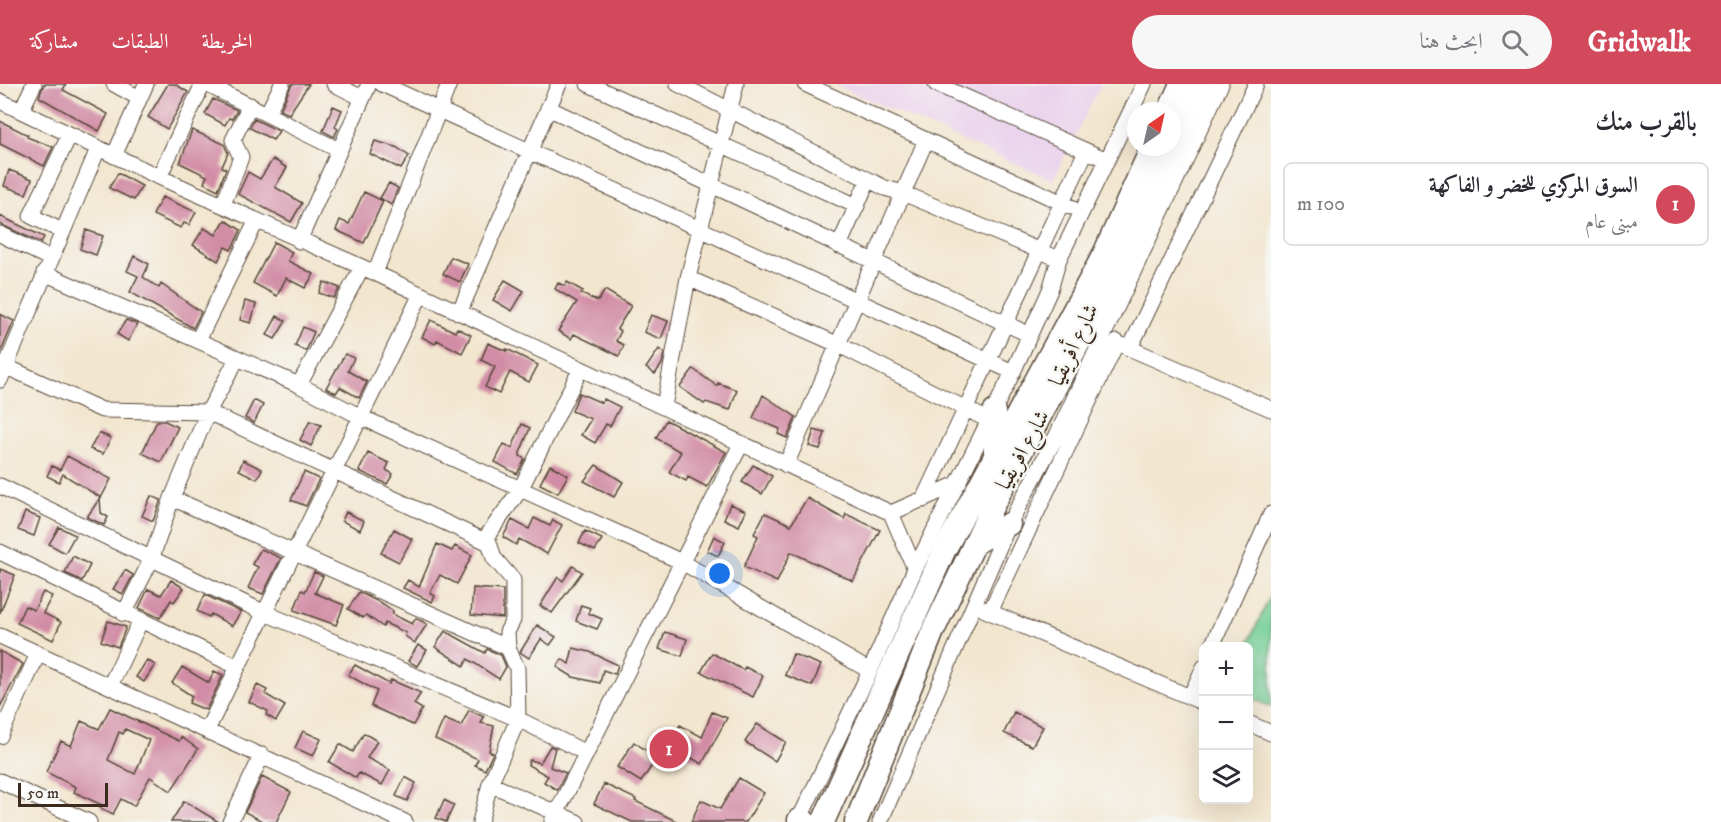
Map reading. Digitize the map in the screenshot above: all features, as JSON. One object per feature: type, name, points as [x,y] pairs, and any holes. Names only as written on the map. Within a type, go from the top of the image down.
[{"type":"highway","points":[[1172,102],[1181,84]]},
{"type":"highway","name":"شارع افريقيا","points":[[1181,118],[1202,84]]},
{"type":"highway","name":"شارع افريقيا","points":[[824,822],[945,549],[995,452],[1158,156]]},
{"type":"highway","name":"شارع افريقيا","points":[[856,822],[933,631],[974,544],[1104,295],[1159,156]]},
{"type":"highway","points":[[992,416],[995,452]]},
{"type":"highway","points":[[974,544],[1009,524]]},
{"type":"street","points":[[21,111],[34,84]]},
{"type":"street","points":[[114,84],[139,98]]},
{"type":"street","points":[[114,156],[146,84]]},
{"type":"street","points":[[159,177],[205,84],[339,150]]},
{"type":"street","points":[[267,114],[282,84]]},
{"type":"street","points":[[299,241],[366,91],[334,84]]},
{"type":"street","points":[[382,84],[438,112],[1013,372]]},
{"type":"street","points":[[299,385],[369,270],[449,84]]},
{"type":"street","points":[[459,314],[559,84]]},
{"type":"street","points":[[588,84],[857,206]]},
{"type":"street","points":[[678,84],[730,108],[868,180],[1059,259]]},
{"type":"street","points":[[664,406],[688,278],[736,84]]},
{"type":"street","points":[[806,84],[1082,212]]},
{"type":"street","points":[[936,84],[1107,160]]},
{"type":"street","name":"شارع أفريقيا","points":[[1050,290],[1059,259],[1144,84]]},
{"type":"street","name":"شارع أفريقيا","points":[[880,822],[1009,524],[1057,435],[1116,342],[1221,84]]},
{"type":"street","points":[[990,612],[1116,342],[1256,84]]},
{"type":"street","points":[[0,101],[69,136],[256,222],[369,270],[420,296],[664,406],[891,513],[915,569]]},
{"type":"street","points":[[223,205],[241,158],[233,140],[250,105]]},
{"type":"street","points":[[548,108],[1030,335]]},
{"type":"street","points":[[62,231],[31,216],[69,136]]},
{"type":"street","points":[[786,465],[926,140]]},
{"type":"street","points":[[98,149],[2,370],[102,410],[208,412],[487,542]]},
{"type":"street","points":[[923,500],[1086,151]]},
{"type":"street","points":[[839,246],[868,180]]},
{"type":"street","points":[[198,340],[256,222]]},
{"type":"street","points":[[0,234],[51,259]]},
{"type":"street","points":[[44,273],[299,385],[361,417],[682,562],[870,671]]},
{"type":"street","points":[[688,278],[839,345],[965,409],[992,416]]},
{"type":"street","name":"شارع افريقيا","points":[[801,821],[915,569],[992,416],[1050,290]]},
{"type":"street","points":[[207,730],[420,296]]},
{"type":"street","points":[[1116,342],[1271,408]]},
{"type":"street","points":[[124,614],[151,560],[172,498],[208,412],[237,359]]},
{"type":"street","points":[[480,822],[490,784],[518,719],[517,668],[508,648],[507,632],[513,620],[515,603],[513,580],[494,558],[487,542],[487,536],[520,490],[580,370]]},
{"type":"street","points":[[555,817],[741,444]]},
{"type":"street","points":[[891,513],[959,483]]},
{"type":"street","points":[[0,486],[265,613],[518,719],[586,753]]},
{"type":"street","points":[[172,498],[508,648]]},
{"type":"street","points":[[1214,642],[1271,514]]},
{"type":"street","points":[[0,552],[238,668]]},
{"type":"street","points":[[974,605],[1197,700]]},
{"type":"street","points":[[110,686],[140,622]]},
{"type":"street","points":[[0,636],[405,822]]},
{"type":"street","points":[[0,736],[38,654]]},
{"type":"street","points":[[1253,725],[1271,733]]},
{"type":"street","points":[[230,822],[262,755]]},
{"type":"street","points":[[0,780],[89,822]]},
{"type":"street","points":[[490,784],[555,817],[577,822]]},
{"type":"shaded area","points":[[833,84],[1101,84],[1053,180]]},
{"type":"green space","points":[[1271,594],[1271,707],[1253,699],[1253,642],[1249,642]]},
{"type":"building","points":[[44,84],[66,84],[63,90],[108,114],[99,131],[39,97]]},
{"type":"building","points":[[168,84],[175,84],[188,92],[167,129],[148,117]]},
{"type":"building","points":[[292,84],[309,84],[289,114],[280,110]]},
{"type":"building","points":[[213,99],[237,110],[225,125],[205,114]]},
{"type":"building","points":[[333,106],[342,110],[335,127],[338,129],[334,137],[323,131]]},
{"type":"building","points":[[254,119],[279,131],[273,140],[250,128]]},
{"type":"building","points":[[0,121],[28,135],[27,137],[53,147],[44,166],[0,144]]},
{"type":"building","points":[[192,130],[224,144],[228,153],[222,167],[226,169],[218,190],[204,183],[207,176],[180,163]]},
{"type":"building","points":[[375,141],[396,147],[409,156],[401,169],[370,154]]},
{"type":"building","points":[[273,159],[287,168],[275,187],[302,203],[291,222],[238,194],[248,172],[260,179]]},
{"type":"building","points":[[9,170],[32,179],[26,194],[4,186]]},
{"type":"building","points":[[118,173],[142,186],[134,200],[109,188]]},
{"type":"building","points":[[389,183],[398,188],[391,205],[380,198]]},
{"type":"building","points":[[364,192],[383,201],[364,243],[336,230],[340,220],[349,224]]},
{"type":"building","points":[[162,197],[196,212],[189,225],[184,223],[181,228],[153,215]]},
{"type":"building","points":[[0,216],[44,237],[41,243],[0,224]]},
{"type":"building","points":[[225,220],[241,230],[231,250],[225,247],[218,261],[193,245],[204,228],[216,235]]},
{"type":"building","points":[[86,230],[103,236],[96,255],[80,249]]},
{"type":"building","points":[[274,242],[292,252],[288,261],[314,274],[305,288],[286,278],[277,296],[253,283]]},
{"type":"building","points":[[134,256],[149,264],[143,277],[159,288],[161,284],[201,312],[193,328],[130,292],[138,276],[127,271]]},
{"type":"building","points":[[451,257],[468,264],[460,282],[443,274]]},
{"type":"building","points":[[505,280],[524,291],[512,311],[493,300]]},
{"type":"building","points":[[324,282],[340,288],[334,298],[319,293]]},
{"type":"building","points":[[567,282],[583,291],[581,294],[598,301],[605,290],[631,306],[617,329],[621,331],[616,341],[624,345],[619,356],[574,334],[571,339],[558,331],[577,302],[555,289],[558,283],[565,286]]},
{"type":"building","points":[[245,301],[256,304],[251,323],[240,320]]},
{"type":"building","points":[[0,314],[14,321],[0,354]]},
{"type":"building","points":[[651,315],[668,321],[661,339],[644,332]]},
{"type":"building","points":[[277,316],[286,321],[275,339],[267,335]]},
{"type":"building","points":[[126,320],[137,324],[128,341],[117,334]]},
{"type":"building","points":[[431,320],[455,332],[457,328],[471,335],[462,353],[437,340],[435,344],[422,337]]},
{"type":"building","points":[[303,327],[314,332],[306,351],[295,346]]},
{"type":"building","points":[[488,343],[506,351],[507,349],[538,365],[529,382],[510,372],[499,394],[485,387],[495,367],[481,360]]},
{"type":"building","points":[[659,349],[664,353],[662,364],[655,374],[646,368]]},
{"type":"building","points":[[345,354],[354,358],[348,371],[367,382],[359,398],[340,387],[336,393],[326,388]]},
{"type":"building","points":[[693,369],[717,386],[718,383],[737,390],[730,410],[706,402],[704,404],[680,387]]},
{"type":"building","points":[[579,393],[602,403],[604,399],[620,407],[610,426],[606,424],[595,443],[581,435],[591,419],[572,411]]},
{"type":"building","points":[[763,395],[796,417],[787,438],[778,434],[780,429],[753,418]]},
{"type":"building","points":[[254,400],[263,405],[254,423],[245,418]]},
{"type":"building","points":[[666,420],[726,452],[707,487],[688,477],[686,481],[669,472],[681,452],[656,438]]},
{"type":"building","points":[[157,421],[165,421],[178,427],[161,462],[142,453]]},
{"type":"building","points":[[310,421],[321,425],[311,446],[300,440]]},
{"type":"building","points":[[522,424],[530,428],[520,453],[520,456],[525,459],[517,474],[495,462],[504,444],[512,448]]},
{"type":"building","points":[[814,430],[825,433],[820,449],[809,446]]},
{"type":"building","points":[[99,433],[111,438],[103,454],[90,449]]},
{"type":"building","points":[[368,453],[389,463],[386,470],[393,474],[387,484],[359,471]]},
{"type":"building","points":[[67,456],[111,479],[101,498],[63,474],[59,482],[47,476],[52,466],[60,470]]},
{"type":"building","points":[[243,460],[262,469],[257,479],[239,470]]},
{"type":"building","points":[[550,465],[568,475],[558,493],[540,484]]},
{"type":"building","points":[[596,465],[623,482],[614,497],[584,481]]},
{"type":"building","points":[[753,465],[772,476],[762,494],[742,482]]},
{"type":"building","points":[[304,472],[319,479],[306,506],[291,500]]},
{"type":"building","points":[[151,496],[161,500],[153,521],[142,516]]},
{"type":"building","points":[[100,498],[101,513],[108,517],[104,525],[87,517]]},
{"type":"building","points":[[807,498],[844,519],[846,514],[880,530],[853,581],[791,552],[777,582],[744,567],[758,536],[754,534],[765,513],[791,525]]},
{"type":"building","points":[[730,504],[746,511],[739,526],[724,519]]},
{"type":"building","points":[[25,512],[40,518],[34,536],[18,530]]},
{"type":"building","points":[[346,512],[364,521],[360,530],[342,521]]},
{"type":"building","points":[[534,518],[550,526],[553,520],[562,525],[547,554],[519,539],[516,545],[503,537],[512,520],[529,529]]},
{"type":"building","points":[[59,527],[75,535],[65,553],[49,544]]},
{"type":"building","points":[[394,529],[412,539],[399,562],[381,553]]},
{"type":"building","points":[[585,531],[602,539],[595,551],[579,543]]},
{"type":"building","points":[[714,536],[725,542],[718,556],[707,551]]},
{"type":"building","points":[[437,544],[452,551],[455,546],[472,555],[457,584],[440,575],[430,593],[435,596],[432,602],[403,588],[408,580],[419,587]]},
{"type":"building","points":[[261,549],[281,558],[263,594],[248,588],[258,567],[252,564]]},
{"type":"building","points":[[73,556],[90,565],[82,581],[65,573]]},
{"type":"building","points":[[573,566],[582,572],[552,613],[540,606],[558,577],[563,581]]},
{"type":"building","points":[[0,569],[15,575],[0,613]]},
{"type":"building","points":[[125,570],[133,575],[123,594],[113,589]]},
{"type":"building","points":[[314,572],[323,576],[315,593],[344,605],[336,625],[294,610],[302,590],[305,592]]},
{"type":"building","points":[[171,580],[184,588],[174,602],[171,600],[160,618],[139,608],[148,589],[161,595]]},
{"type":"building","points":[[473,588],[503,590],[503,618],[471,615]]},
{"type":"building","points":[[43,592],[52,596],[43,613],[61,622],[53,640],[17,623],[25,606],[34,610]]},
{"type":"building","points":[[359,592],[383,604],[393,611],[392,614],[412,624],[416,618],[427,624],[415,643],[405,636],[406,633],[385,623],[383,627],[366,615],[363,618],[348,609]]},
{"type":"building","points":[[205,595],[241,612],[232,626],[211,614],[209,617],[197,611]]},
{"type":"building","points":[[581,605],[590,608],[588,613],[602,619],[597,629],[576,621]]},
{"type":"building","points":[[108,621],[126,627],[118,647],[101,641]]},
{"type":"building","points":[[537,625],[556,637],[550,645],[541,639],[529,658],[520,652]]},
{"type":"building","points":[[445,631],[485,653],[487,649],[501,655],[506,667],[499,679],[468,659],[464,666],[435,647]]},
{"type":"building","points":[[665,632],[687,639],[682,656],[659,649]]},
{"type":"building","points":[[418,645],[427,650],[417,666],[408,661]]},
{"type":"building","points":[[573,648],[590,652],[618,665],[615,674],[603,670],[600,683],[573,677],[557,667],[562,659],[569,664]]},
{"type":"building","points":[[0,651],[23,664],[0,707]]},
{"type":"building","points":[[712,653],[743,670],[745,667],[763,676],[753,697],[701,672]]},
{"type":"building","points":[[793,654],[821,665],[812,686],[785,675]]},
{"type":"building","points":[[147,660],[155,665],[144,682],[136,677]]},
{"type":"building","points":[[355,665],[389,684],[391,680],[421,693],[414,704],[422,709],[413,725],[371,706],[377,691],[348,675]]},
{"type":"building","points":[[182,667],[209,683],[214,671],[223,675],[206,710],[189,703],[192,696],[172,683]]},
{"type":"building","points":[[257,685],[267,690],[265,694],[285,706],[276,721],[266,715],[268,711],[249,702]]},
{"type":"building","points":[[110,708],[179,741],[181,737],[198,749],[171,791],[150,777],[134,806],[121,799],[113,814],[100,808],[102,805],[74,792],[76,787],[46,772],[61,741],[71,746],[81,721],[99,729]],"holes":[[[125,729],[149,740],[135,774],[108,760],[119,732],[123,734]]]},
{"type":"building","points":[[469,710],[484,717],[481,723],[494,726],[489,751],[493,753],[485,770],[475,765],[478,759],[435,739],[444,719],[461,726]]},
{"type":"building","points":[[712,712],[727,718],[702,764],[669,745],[680,725],[702,737]]},
{"type":"building","points":[[1014,712],[1043,727],[1032,746],[1004,733]]},
{"type":"building","points":[[757,724],[786,742],[775,761],[745,742]]},
{"type":"building","points":[[303,731],[321,739],[313,756],[295,748]]},
{"type":"building","points":[[364,733],[377,741],[367,758],[390,770],[382,785],[359,773],[356,778],[329,762],[340,744],[353,752]]},
{"type":"building","points":[[634,742],[657,758],[641,782],[617,767]]},
{"type":"building","points":[[550,746],[555,748],[550,767],[566,773],[557,790],[544,782],[548,776],[528,765],[530,760],[540,763]]},
{"type":"building","points":[[262,777],[291,792],[276,822],[264,822],[245,812]]},
{"type":"building","points":[[405,777],[416,783],[407,801],[396,796]]},
{"type":"building","points":[[739,778],[764,793],[746,822],[691,822],[701,800],[720,809]]},
{"type":"building","points":[[604,784],[678,822],[632,822],[594,804]]},
{"type":"building","points":[[444,800],[454,805],[446,822],[436,818]]},
{"type":"building","points":[[184,801],[219,822],[171,822]]},
{"type":"place","name":"السوق المركزي للخضر و الفاكهة","points":[[669,749]]}]
